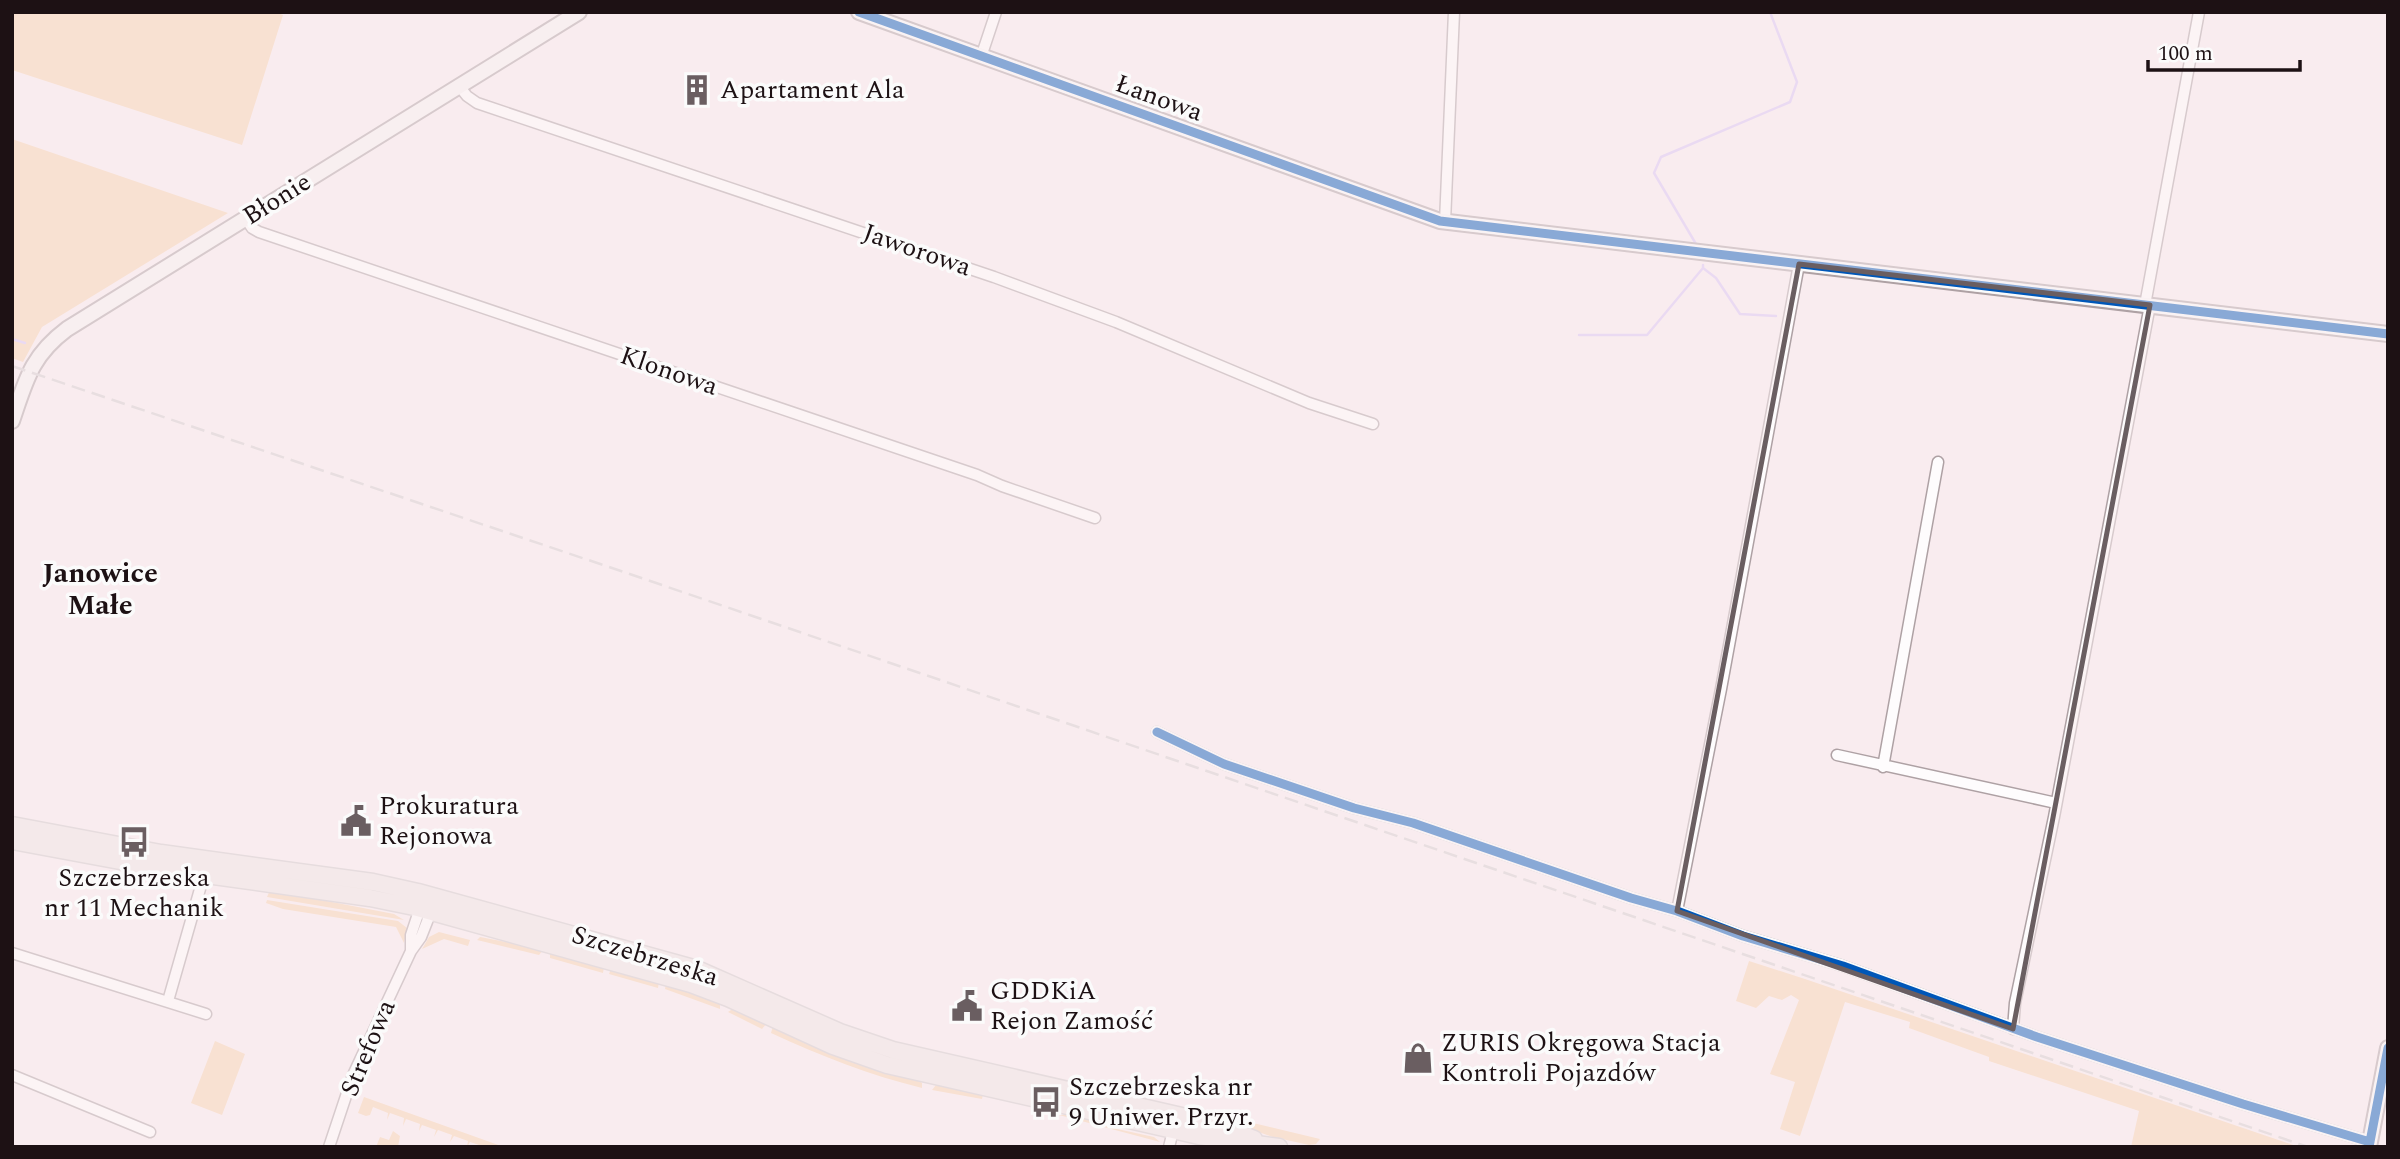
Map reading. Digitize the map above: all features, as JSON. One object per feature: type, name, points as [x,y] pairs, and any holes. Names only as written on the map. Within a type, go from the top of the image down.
[{"type":"main road","name":"Szczebrzeska","points":[[12,825],[189,857],[373,882],[431,895],[697,969],[840,1032],[893,1050],[1175,1123]]},
{"type":"main road","name":"Szczebrzeska","points":[[12,841],[204,876],[370,898],[425,910],[691,984],[833,1046],[887,1065],[1175,1123],[1236,1130],[1271,1145]]},
{"type":"street","name":"Błonie","points":[[12,421],[29,372],[47,345],[67,329],[579,12]]},
{"type":"street","name":"Łanowa","points":[[859,12],[1405,210],[1446,222],[2388,334]]},
{"type":"street","points":[[981,57],[996,12]]},
{"type":"street","points":[[1446,222],[1454,12]]},
{"type":"street","points":[[2012,1028],[2148,305],[2199,12]]},
{"type":"street","name":"Jaworowa","points":[[459,86],[477,103],[994,276],[1116,322],[1310,403],[1373,424]]},
{"type":"street","name":"Klonowa","points":[[246,219],[252,228],[259,232],[1095,517]]},
{"type":"street","points":[[1677,911],[1719,702],[1799,264]]},
{"type":"street","points":[[1883,767],[1938,462]]},
{"type":"street","points":[[1157,732],[1224,764],[1294,789],[1384,817],[1413,823],[1631,898],[1677,911],[1743,936],[1843,966],[2012,1028],[2370,1144],[2388,1048]]},
{"type":"street","points":[[1837,755],[2056,803]]},
{"type":"street","points":[[168,1002],[204,876]]},
{"type":"street","points":[[425,910],[431,895]]},
{"type":"street","name":"Strefowa","points":[[329,1147],[353,1075],[411,951],[411,934],[425,910]]},
{"type":"street","points":[[12,953],[206,1014]]},
{"type":"street","points":[[12,1075],[150,1132]]},
{"type":"street","points":[[1169,1147],[1175,1123]]},
{"type":"highlighted area","points":[[1799,264],[2150,305],[2013,1029],[1677,911]]},
{"type":"shaded area","points":[[12,12],[275,12],[283,15],[242,145],[12,70]]},
{"type":"shaded area","points":[[12,139],[228,213],[42,327],[23,362],[12,358]]},
{"type":"shaded area","points":[[270,890],[394,914],[404,920],[267,897]]},
{"type":"shaded area","points":[[267,900],[398,921],[407,928],[404,943],[396,927],[283,909],[266,903]]},
{"type":"shaded area","points":[[439,932],[470,940],[468,946],[444,939],[422,949],[429,937]]},
{"type":"shaded area","points":[[480,937],[544,949],[539,955],[477,940]]},
{"type":"shaded area","points":[[550,950],[604,967],[603,973],[550,958]]},
{"type":"shaded area","points":[[1749,961],[2299,1147],[2131,1147],[2139,1111],[1989,1061],[1989,1057],[1909,1028],[1910,1022],[1845,1002],[1800,1136],[1780,1129],[1795,1082],[1770,1074],[1799,1000],[1791,995],[1782,1000],[1769,996],[1756,1008],[1736,1001]]},
{"type":"shaded area","points":[[611,969],[659,982],[658,988],[609,974]]},
{"type":"shaded area","points":[[666,984],[720,1002],[720,1009],[665,989]]},
{"type":"shaded area","points":[[734,1008],[767,1023],[762,1029],[728,1012]]},
{"type":"shaded area","points":[[773,1026],[917,1079],[922,1083],[922,1088],[864,1071],[808,1049],[771,1033]]},
{"type":"shaded area","points":[[215,1041],[245,1054],[222,1115],[191,1103]]},
{"type":"shaded area","points":[[939,1084],[983,1094],[982,1099],[932,1090]]},
{"type":"shaded area","points":[[364,1097],[504,1147],[485,1147],[470,1142],[467,1147],[468,1141],[454,1136],[450,1142],[452,1135],[438,1130],[434,1137],[436,1130],[422,1125],[419,1131],[420,1124],[406,1119],[403,1126],[404,1118],[390,1113],[387,1120],[388,1113],[373,1107],[370,1115],[366,1116],[358,1113]]},
{"type":"shaded area","points":[[1059,1115],[1077,1115],[1108,1127],[1154,1137],[1160,1142]]},
{"type":"shaded area","points":[[1228,1117],[1320,1139],[1316,1144],[1309,1145],[1273,1137],[1233,1123]]},
{"type":"shaded area","points":[[393,1131],[400,1136],[398,1147],[376,1147],[380,1137],[389,1140]]},
{"type":"waterway","points":[[1696,244],[1654,173],[1661,157],[1790,102],[1797,82],[1770,12]]},
{"type":"waterway","points":[[1703,265],[1703,268],[1716,278],[1740,314],[1776,316]]},
{"type":"waterway","points":[[1579,335],[1647,335],[1703,268]]},
{"type":"waterway","points":[[12,339],[25,343]]},
{"type":"railway","points":[[12,366],[2308,1147]]},
{"type":"cycle path","points":[[859,12],[1440,221],[2388,334]]},
{"type":"cycle path","points":[[1157,732],[1224,764],[1354,808],[1413,823],[1631,898],[1677,911],[1743,936],[1843,966],[2037,1037],[2370,1142]]},
{"type":"cycle path","points":[[2369,1147],[2388,1048]]},
{"type":"place","name":"Apartament Ala","points":[[697,90]]},
{"type":"place","name":"Prokuratura Rejonowa","points":[[356,821]]},
{"type":"place","name":"Szczebrzeska nr 11 Mechanik","points":[[134,842]]},
{"type":"place","name":"GDDKiA Rejon Zamość","points":[[967,1006]]},
{"type":"place","name":"ZURIS Okręgowa Stacja Kontroli Pojazdów","points":[[1418,1058]]},
{"type":"place","name":"Szczebrzeska nr 9 Uniwer. Przyr.","points":[[1046,1102]]},
{"type":"district","name":"Janowice Małe","points":[[100,589]]}]
